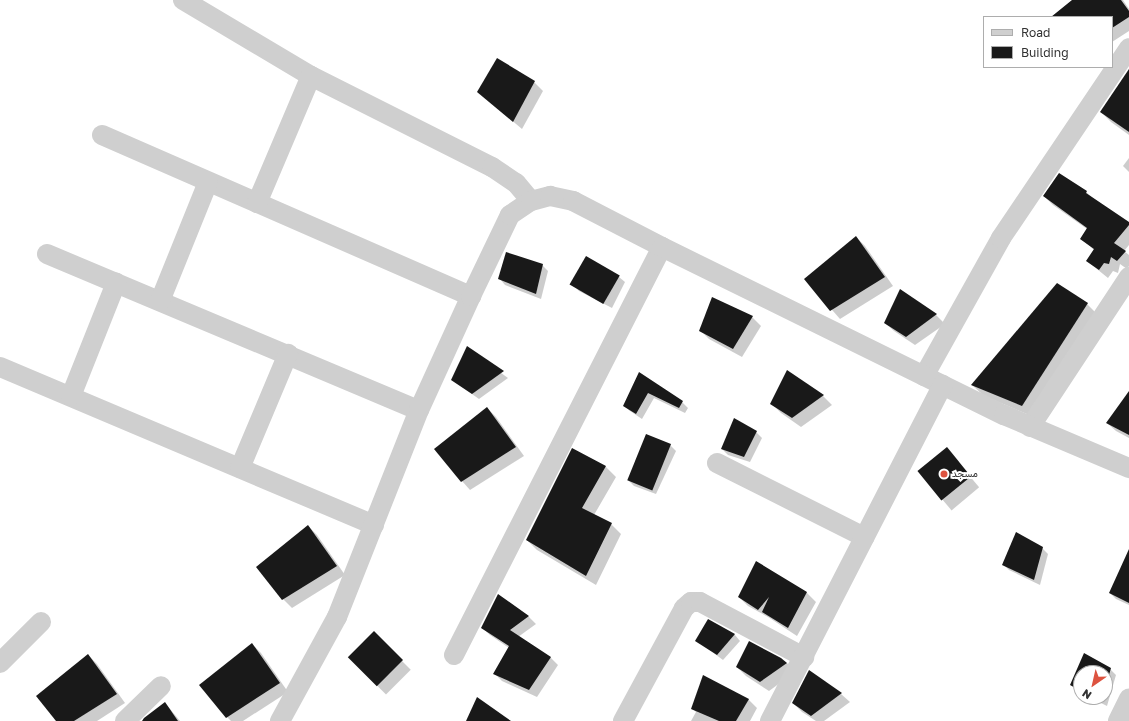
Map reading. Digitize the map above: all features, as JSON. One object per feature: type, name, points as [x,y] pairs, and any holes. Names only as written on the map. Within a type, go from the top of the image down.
[{"type":"street","points":[[183,0],[311,76],[492,167],[516,184],[531,201]]},
{"type":"street","points":[[924,376],[1000,238],[1129,48]]},
{"type":"street","points":[[258,203],[311,76]]},
{"type":"street","points":[[102,135],[471,296]]},
{"type":"street","points":[[160,301],[208,182]]},
{"type":"street","points":[[280,721],[337,617],[420,410],[471,296],[510,215],[531,201],[550,196],[573,201],[662,247],[1030,427],[1129,468]]},
{"type":"street","points":[[454,655],[662,247]]},
{"type":"street","points":[[47,254],[420,410]]},
{"type":"street","points":[[1030,427],[1129,276]]},
{"type":"street","points":[[71,396],[116,283]]},
{"type":"street","points":[[240,468],[288,354]]},
{"type":"street","points":[[0,367],[374,525]]},
{"type":"street","points":[[770,721],[943,385]]},
{"type":"street","points":[[717,463],[864,537]]},
{"type":"street","points":[[623,721],[684,608],[691,602],[700,602],[804,657]]},
{"type":"street","points":[[0,663],[41,622]]},
{"type":"street","points":[[125,721],[161,686]]},
{"type":"street","points":[[1118,721],[1129,698]]},
{"type":"building","points":[[1072,0],[1121,0],[1129,11],[1129,17],[1113,27],[1113,16],[1052,16]]},
{"type":"building","points":[[497,58],[535,81],[513,122],[477,92]]},
{"type":"building","points":[[1129,69],[1129,132],[1100,112]]},
{"type":"building","points":[[1059,173],[1087,191],[1086,193],[1129,222],[1129,225],[1114,243],[1126,251],[1117,261],[1111,257],[1109,264],[1104,263],[1099,270],[1086,261],[1094,249],[1080,239],[1087,228],[1043,196]]},
{"type":"building","points":[[856,236],[885,277],[830,311],[804,279]]},
{"type":"building","points":[[506,252],[543,264],[536,294],[498,279]]},
{"type":"building","points":[[586,256],[620,276],[603,304],[570,285]]},
{"type":"building","points":[[1057,283],[1088,303],[1022,406],[971,385]]},
{"type":"building","points":[[900,289],[937,314],[906,337],[884,323]]},
{"type":"building","points":[[712,297],[753,316],[733,349],[699,331]]},
{"type":"building","points":[[467,346],[504,371],[472,394],[451,380]]},
{"type":"building","points":[[787,370],[824,395],[792,418],[770,404]]},
{"type":"building","points":[[639,372],[683,401],[679,408],[648,393],[636,414],[623,406]]},
{"type":"building","points":[[1129,391],[1129,435],[1106,423]]},
{"type":"building","points":[[487,407],[516,447],[461,482],[434,449]]},
{"type":"building","points":[[734,418],[757,431],[744,457],[721,449]]},
{"type":"building","points":[[646,434],[671,444],[652,490],[627,480]]},
{"type":"building","name":"مسجد","points":[[947,447],[971,477],[941,500],[917,471]]},
{"type":"building","points":[[572,448],[606,466],[582,508],[612,523],[586,576],[526,540]]},
{"type":"building","points":[[308,525],[337,566],[282,600],[256,567]]},
{"type":"building","points":[[1016,532],[1043,547],[1034,580],[1002,565]]},
{"type":"building","points":[[1129,549],[1129,603],[1109,593]]},
{"type":"building","points":[[756,561],[807,592],[788,628],[762,612],[769,597],[758,610],[738,597]]},
{"type":"building","points":[[498,594],[529,616],[510,630],[551,657],[529,690],[493,674],[509,646],[481,628]]},
{"type":"building","points":[[708,619],[735,634],[717,655],[695,641]]},
{"type":"building","points":[[374,631],[403,660],[377,686],[348,657]]},
{"type":"building","points":[[749,641],[781,658],[787,663],[760,682],[736,667]]},
{"type":"building","points":[[252,643],[280,683],[226,718],[199,685]]},
{"type":"building","points":[[1084,653],[1106,665],[1079,665]]},
{"type":"building","points":[[88,654],[117,694],[74,721],[56,721],[36,696]]},
{"type":"building","points":[[809,670],[842,693],[811,716],[792,703]]},
{"type":"building","points":[[703,675],[749,699],[736,721],[719,721],[691,709]]},
{"type":"building","points":[[1073,678],[1073,687],[1070,685]]},
{"type":"building","points":[[477,697],[511,721],[466,721]]},
{"type":"building","points":[[165,702],[178,721],[142,721],[144,718]]},
{"type":"place","name":"مسجد","points":[[944,474]]}]
